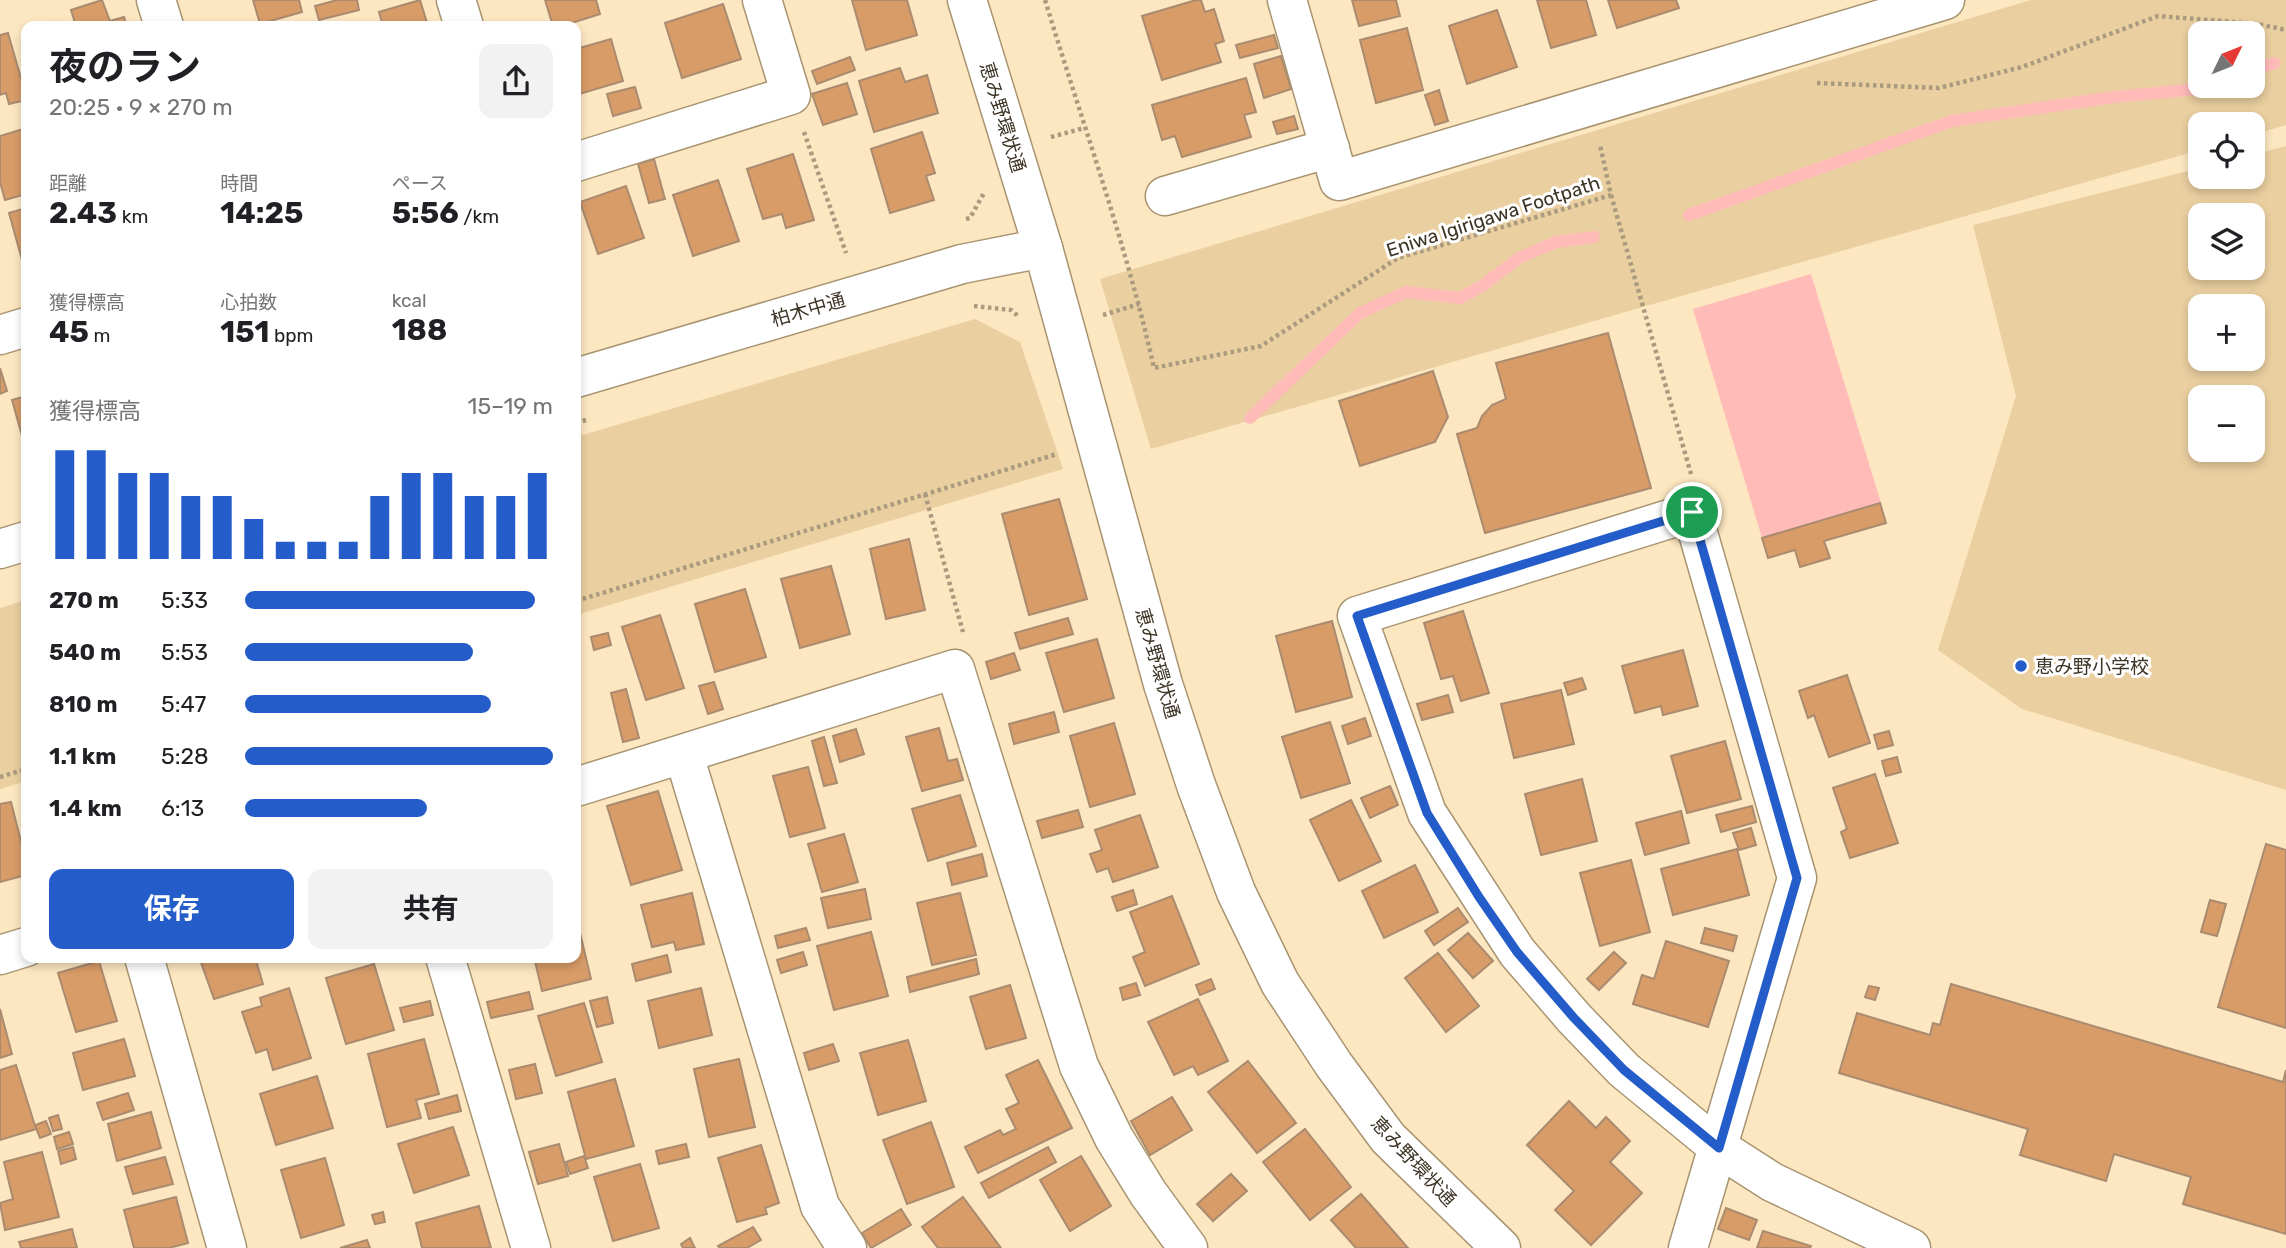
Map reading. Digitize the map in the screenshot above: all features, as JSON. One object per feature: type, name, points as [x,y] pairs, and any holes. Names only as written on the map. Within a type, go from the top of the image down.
[{"type":"street","points":[[156,0],[162,21]]},
{"type":"street","points":[[456,0],[462,21]]},
{"type":"street","points":[[581,160],[791,95],[762,0]]},
{"type":"street","name":"恵み野環状通","points":[[967,0],[1043,247],[1163,684],[1196,785],[1236,892],[1280,983],[1334,1065],[1388,1138],[1501,1248]]},
{"type":"street","points":[[1287,0],[1339,181],[1945,0]]},
{"type":"street","points":[[1165,196],[1330,148]]},
{"type":"street","name":"柏木中通","points":[[581,377],[962,264],[1043,247]]},
{"type":"street","points":[[0,335],[21,329]]},
{"type":"street","points":[[1688,1248],[1719,1148],[1797,878],[1692,512],[1357,616],[1427,813],[1517,952],[1574,1018],[1624,1070],[1719,1148],[1772,1182],[1912,1248]]},
{"type":"street","points":[[0,549],[21,543]]},
{"type":"street","points":[[581,786],[955,669],[1079,1066],[1114,1138],[1148,1194],[1188,1248]]},
{"type":"street","points":[[684,755],[820,1206],[847,1248]]},
{"type":"street","points":[[0,955],[21,949]]},
{"type":"street","points":[[146,963],[227,1248]]},
{"type":"street","points":[[447,963],[531,1248]]},
{"type":"path","name":"Eniwa Igirigawa Footpath","points":[[1045,0],[1084,128],[1114,213],[1154,368],[1261,346],[1398,258],[1611,195],[1598,136]]},
{"type":"path","points":[[1809,83],[1939,88],[2022,67],[2158,16],[2258,24],[2286,30]]},
{"type":"path","points":[[791,95],[846,253]]},
{"type":"path","points":[[1611,195],[1695,488],[1692,512]]},
{"type":"path","points":[[1065,328],[1139,304]]},
{"type":"path","points":[[581,599],[1067,451]]},
{"type":"path","points":[[925,494],[967,643],[955,669]]},
{"type":"path","points":[[0,777],[21,771]]},
{"type":"shaded area","points":[[2031,0],[2286,0],[2286,125],[2265,131],[2265,112],[2188,112],[2188,153],[1151,449],[1100,279]]},
{"type":"shaded area","points":[[2286,146],[2286,790],[2022,709],[1938,650],[2016,396],[1973,225],[2188,171],[2188,189],[2265,189],[2265,152]]},
{"type":"shaded area","points":[[1811,274],[1881,503],[1762,538],[1693,309]]},
{"type":"shaded area","points":[[975,319],[1020,342],[1063,469],[581,614],[581,436]]},
{"type":"shaded area","points":[[21,602],[21,783],[0,789],[0,608]]},
{"type":"building","points":[[102,0],[110,21],[74,21],[71,10]]},
{"type":"building","points":[[253,0],[299,0],[302,12],[270,21],[259,21]]},
{"type":"building","points":[[337,0],[357,0],[359,10],[319,20],[315,6]]},
{"type":"building","points":[[420,0],[426,21],[382,21],[379,12]]},
{"type":"building","points":[[545,0],[596,0],[600,14],[578,21],[551,21]]},
{"type":"building","points":[[852,0],[907,0],[917,35],[866,50]]},
{"type":"building","points":[[1201,0],[1205,12],[1214,9],[1224,41],[1215,44],[1221,62],[1162,80],[1142,16]]},
{"type":"building","points":[[1352,0],[1396,0],[1400,16],[1359,26]]},
{"type":"building","points":[[1537,0],[1586,0],[1596,35],[1551,48]]},
{"type":"building","points":[[1608,0],[1676,0],[1679,8],[1617,28]]},
{"type":"building","points":[[723,4],[741,59],[682,78],[665,23]]},
{"type":"building","points":[[1497,10],[1517,67],[1467,84],[1449,26]]},
{"type":"building","points":[[124,17],[125,21],[110,21]]},
{"type":"building","points":[[1407,28],[1423,90],[1376,103],[1360,40]]},
{"type":"building","points":[[8,33],[21,78],[21,101],[9,104],[6,93],[0,95],[0,35]]},
{"type":"building","points":[[1274,35],[1278,48],[1240,58],[1236,45]]},
{"type":"building","points":[[611,39],[623,81],[581,94],[581,48]]},
{"type":"building","points":[[1281,56],[1291,89],[1264,98],[1254,64]]},
{"type":"building","points":[[850,57],[855,70],[817,84],[812,71]]},
{"type":"building","points":[[900,68],[905,82],[927,75],[938,113],[874,132],[859,81]]},
{"type":"building","points":[[1246,78],[1256,112],[1244,115],[1251,137],[1182,157],[1175,136],[1162,140],[1152,105]]},
{"type":"building","points":[[847,83],[857,114],[823,125],[812,94]]},
{"type":"building","points":[[635,87],[641,108],[613,116],[607,94]]},
{"type":"building","points":[[1439,90],[1448,121],[1435,125],[1425,95]]},
{"type":"building","points":[[1294,116],[1298,129],[1277,134],[1273,122]]},
{"type":"building","points":[[21,130],[21,195],[5,200],[0,182],[0,136]]},
{"type":"building","points":[[922,132],[935,173],[926,176],[934,200],[890,213],[871,149]]},
{"type":"building","points":[[793,154],[814,220],[786,228],[782,214],[763,219],[747,169]]},
{"type":"building","points":[[654,159],[665,199],[649,203],[638,164]]},
{"type":"building","points":[[718,180],[739,241],[693,256],[673,195]]},
{"type":"building","points":[[626,186],[644,238],[598,254],[581,202]]},
{"type":"building","points":[[21,209],[21,256],[9,213]]},
{"type":"building","points":[[1608,333],[1651,488],[1485,533],[1457,434],[1477,428],[1482,416],[1492,405],[1506,399],[1496,363]]},
{"type":"building","points":[[0,368],[7,391],[0,394]]},
{"type":"building","points":[[1433,371],[1448,417],[1435,442],[1360,466],[1339,401]]},
{"type":"building","points":[[21,397],[21,432],[12,400]]},
{"type":"building","points":[[1059,499],[1087,599],[1029,615],[1002,514]]},
{"type":"building","points":[[1880,503],[1886,523],[1824,541],[1830,558],[1800,567],[1795,550],[1768,558],[1762,538]]},
{"type":"building","points":[[909,539],[925,610],[886,619],[870,549]]},
{"type":"building","points":[[831,566],[850,634],[800,648],[781,579]]},
{"type":"building","points":[[745,589],[766,657],[715,672],[695,604]]},
{"type":"building","points":[[1463,611],[1489,693],[1461,701],[1453,676],[1441,679],[1424,623]]},
{"type":"building","points":[[660,615],[684,688],[646,700],[622,627]]},
{"type":"building","points":[[1068,618],[1073,634],[1020,649],[1015,633]]},
{"type":"building","points":[[1332,621],[1352,697],[1296,712],[1276,636]]},
{"type":"building","points":[[608,633],[611,645],[594,650],[591,637]]},
{"type":"building","points":[[1097,639],[1114,698],[1064,712],[1046,653]]},
{"type":"building","points":[[1683,650],[1698,706],[1663,715],[1661,706],[1635,713],[1622,666]]},
{"type":"building","points":[[1014,653],[1020,670],[991,679],[986,662]]},
{"type":"building","points":[[1847,675],[1870,743],[1829,757],[1814,715],[1808,718],[1799,691]]},
{"type":"building","points":[[1582,678],[1586,689],[1568,695],[1564,683]]},
{"type":"building","points":[[714,682],[723,709],[708,714],[699,686]]},
{"type":"building","points":[[626,689],[639,738],[623,742],[611,693]]},
{"type":"building","points":[[1561,690],[1574,744],[1514,758],[1501,704]]},
{"type":"building","points":[[1448,695],[1453,712],[1422,720],[1417,704]]},
{"type":"building","points":[[1054,712],[1059,732],[1014,744],[1009,724]]},
{"type":"building","points":[[1365,718],[1371,736],[1348,744],[1342,726]]},
{"type":"building","points":[[1330,722],[1350,783],[1301,798],[1282,737]]},
{"type":"building","points":[[1114,723],[1135,794],[1090,807],[1070,736]]},
{"type":"building","points":[[939,728],[948,761],[957,759],[963,780],[922,791],[906,737]]},
{"type":"building","points":[[856,729],[864,754],[840,762],[833,736]]},
{"type":"building","points":[[1889,731],[1893,745],[1878,749],[1874,735]]},
{"type":"building","points":[[824,737],[837,783],[824,786],[812,741]]},
{"type":"building","points":[[1725,741],[1741,799],[1687,813],[1671,756]]},
{"type":"building","points":[[1897,757],[1901,772],[1886,776],[1882,761]]},
{"type":"building","points":[[808,767],[825,828],[790,837],[773,776]]},
{"type":"building","points":[[1875,774],[1898,843],[1850,858],[1841,832],[1847,829],[1833,788]]},
{"type":"building","points":[[1582,779],[1597,841],[1541,855],[1525,794]]},
{"type":"building","points":[[1390,786],[1398,805],[1370,818],[1361,798]]},
{"type":"building","points":[[658,791],[682,870],[631,885],[607,806]]},
{"type":"building","points":[[960,795],[976,846],[928,861],[912,809]]},
{"type":"building","points":[[1351,800],[1381,861],[1339,881],[1310,820]]},
{"type":"building","points":[[11,802],[21,841],[21,876],[0,882],[0,804]]},
{"type":"building","points":[[1752,806],[1756,822],[1721,832],[1716,815]]},
{"type":"building","points":[[1078,810],[1083,827],[1042,838],[1037,821]]},
{"type":"building","points":[[1681,811],[1689,843],[1645,855],[1636,823]]},
{"type":"building","points":[[1140,815],[1158,867],[1113,882],[1108,868],[1097,872],[1090,854],[1102,850],[1095,830]]},
{"type":"building","points":[[1751,828],[1756,845],[1739,850],[1733,833]]},
{"type":"building","points":[[844,834],[858,882],[822,892],[808,844]]},
{"type":"building","points":[[2266,844],[2286,850],[2286,1028],[2218,1007]]},
{"type":"building","points":[[1737,849],[1749,895],[1673,915],[1661,869]]},
{"type":"building","points":[[982,854],[987,876],[952,885],[947,863]]},
{"type":"building","points":[[1631,860],[1650,932],[1600,946],[1580,873]]},
{"type":"building","points":[[1415,865],[1438,912],[1384,938],[1362,891]]},
{"type":"building","points":[[865,889],[871,919],[828,928],[821,898]]},
{"type":"building","points":[[1133,890],[1137,904],[1117,911],[1112,897]]},
{"type":"building","points":[[692,893],[704,944],[676,950],[674,942],[652,947],[641,905]]},
{"type":"building","points":[[960,893],[976,955],[932,965],[917,903]]},
{"type":"building","points":[[1172,896],[1199,964],[1145,986],[1133,957],[1145,952],[1130,912]]},
{"type":"building","points":[[2210,900],[2226,904],[2217,936],[2201,932]]},
{"type":"building","points":[[1458,908],[1468,922],[1434,945],[1425,931]]},
{"type":"building","points":[[806,928],[810,940],[778,948],[775,936]]},
{"type":"building","points":[[1705,928],[1737,936],[1733,951],[1701,943]]},
{"type":"building","points":[[871,932],[888,996],[834,1010],[817,946]]},
{"type":"building","points":[[1468,933],[1493,961],[1473,978],[1448,950]]},
{"type":"building","points":[[581,937],[591,979],[542,991],[535,963],[581,963]]},
{"type":"building","points":[[1666,941],[1729,961],[1708,1027],[1633,1004],[1642,975],[1654,979]]},
{"type":"building","points":[[803,952],[807,965],[781,973],[777,960]]},
{"type":"building","points":[[1614,952],[1626,963],[1599,990],[1587,979]]},
{"type":"building","points":[[1438,953],[1479,1006],[1446,1032],[1405,978]]},
{"type":"building","points":[[667,955],[671,972],[636,981],[632,964]]},
{"type":"building","points":[[976,959],[979,974],[910,992],[907,977]]},
{"type":"building","points":[[100,963],[117,1021],[76,1032],[58,973]]},
{"type":"building","points":[[201,963],[257,963],[263,984],[214,999]]},
{"type":"building","points":[[374,964],[394,1030],[346,1044],[326,978]]},
{"type":"building","points":[[1211,979],[1215,989],[1200,995],[1196,985]]},
{"type":"building","points":[[1136,983],[1140,995],[1123,1000],[1120,988]]},
{"type":"building","points":[[1951,984],[2283,1082],[2286,1070],[2286,1234],[2183,1204],[2191,1177],[2114,1154],[2106,1181],[2020,1155],[2028,1129],[1839,1073],[1857,1013],[1930,1035],[1933,1023],[1940,1025]]},
{"type":"building","points":[[1010,985],[1026,1038],[986,1049],[970,997]]},
{"type":"building","points":[[1869,986],[1879,988],[1875,1000],[1865,997]]},
{"type":"building","points":[[289,988],[311,1058],[273,1070],[267,1049],[256,1053],[242,1012],[262,1006],[260,998]]},
{"type":"building","points":[[701,988],[712,1035],[659,1048],[648,1001]]},
{"type":"building","points":[[529,992],[533,1009],[491,1018],[487,1002]]},
{"type":"building","points":[[607,997],[613,1023],[597,1027],[590,1001]]},
{"type":"building","points":[[1198,999],[1228,1061],[1198,1075],[1193,1066],[1174,1075],[1148,1022]]},
{"type":"building","points":[[430,1001],[433,1015],[404,1022],[400,1008]]},
{"type":"building","points":[[584,1003],[602,1062],[556,1076],[538,1016]]},
{"type":"building","points":[[0,1009],[12,1054],[0,1058]]},
{"type":"building","points":[[124,1039],[135,1076],[83,1090],[73,1053]]},
{"type":"building","points":[[424,1039],[439,1094],[416,1100],[421,1118],[387,1127],[368,1054]]},
{"type":"building","points":[[908,1040],[926,1101],[878,1115],[860,1053]]},
{"type":"building","points":[[833,1044],[839,1061],[809,1070],[804,1053]]},
{"type":"building","points":[[739,1059],[755,1127],[709,1137],[694,1069]]},
{"type":"building","points":[[1038,1060],[1072,1128],[978,1173],[965,1147],[1000,1130],[1003,1135],[1016,1129],[1006,1109],[1019,1103],[1006,1075]]},
{"type":"building","points":[[1248,1061],[1296,1123],[1257,1153],[1208,1092]]},
{"type":"building","points":[[535,1064],[542,1093],[516,1099],[509,1070]]},
{"type":"building","points":[[16,1065],[36,1129],[0,1140],[0,1070]]},
{"type":"building","points":[[317,1076],[333,1128],[276,1145],[260,1094]]},
{"type":"building","points":[[615,1079],[634,1146],[586,1159],[568,1092]]},
{"type":"building","points":[[128,1093],[134,1110],[103,1120],[97,1103]]},
{"type":"building","points":[[457,1095],[461,1111],[429,1119],[425,1104]]},
{"type":"building","points":[[1172,1097],[1192,1130],[1150,1155],[1131,1121]]},
{"type":"building","points":[[1569,1101],[1596,1128],[1606,1117],[1630,1141],[1610,1162],[1642,1193],[1591,1245],[1555,1210],[1574,1191],[1527,1145]]},
{"type":"building","points":[[151,1112],[161,1148],[117,1161],[108,1124]]},
{"type":"building","points":[[58,1115],[62,1129],[53,1131],[49,1118]]},
{"type":"building","points":[[46,1121],[51,1134],[40,1138],[35,1125]]},
{"type":"building","points":[[931,1122],[954,1187],[907,1204],[883,1140]]},
{"type":"building","points":[[453,1127],[469,1175],[414,1193],[398,1144]]},
{"type":"building","points":[[1305,1129],[1351,1187],[1310,1220],[1263,1162]]},
{"type":"building","points":[[69,1132],[73,1144],[57,1149],[54,1137]]},
{"type":"building","points":[[559,1144],[568,1176],[538,1184],[529,1152]]},
{"type":"building","points":[[686,1144],[689,1157],[659,1164],[656,1151]]},
{"type":"building","points":[[761,1145],[779,1203],[765,1208],[767,1214],[737,1222],[718,1158]]},
{"type":"building","points":[[73,1147],[76,1159],[61,1164],[58,1151]]},
{"type":"building","points":[[1048,1147],[1056,1162],[989,1198],[981,1183]]},
{"type":"building","points":[[42,1152],[59,1217],[5,1230],[0,1203],[13,1199],[4,1162]]},
{"type":"building","points":[[584,1156],[588,1168],[570,1174],[566,1162]]},
{"type":"building","points":[[1081,1156],[1111,1206],[1070,1231],[1040,1180]]},
{"type":"building","points":[[165,1157],[173,1184],[133,1194],[125,1167]]},
{"type":"building","points":[[325,1158],[344,1225],[301,1238],[281,1170]]},
{"type":"building","points":[[640,1164],[659,1228],[613,1241],[594,1177]]},
{"type":"building","points":[[1231,1174],[1247,1191],[1213,1221],[1197,1204]]},
{"type":"building","points":[[1361,1194],[1408,1248],[1356,1248],[1331,1220]]},
{"type":"building","points":[[176,1197],[188,1243],[169,1248],[134,1248],[124,1210]]},
{"type":"building","points":[[963,1197],[1001,1248],[938,1248],[922,1227]]},
{"type":"building","points":[[479,1206],[491,1248],[422,1248],[416,1223]]},
{"type":"building","points":[[1726,1208],[1757,1220],[1749,1240],[1718,1229]]},
{"type":"building","points":[[901,1209],[911,1225],[871,1248],[862,1233]]},
{"type":"building","points":[[383,1212],[385,1222],[375,1224],[372,1215]]},
{"type":"building","points":[[753,1227],[761,1240],[747,1248],[718,1246]]},
{"type":"building","points":[[72,1229],[77,1248],[21,1248],[19,1242]]},
{"type":"building","points":[[1763,1231],[1811,1246],[1757,1248]]},
{"type":"building","points":[[690,1238],[695,1248],[683,1248],[681,1244]]},
{"type":"building","points":[[367,1240],[370,1248],[340,1248]]},
{"type":"waterway","points":[[2265,66],[2275,63]]},
{"type":"waterway","points":[[1689,215],[1952,121],[2114,97],[2188,90]]},
{"type":"waterway","points":[[1250,418],[1360,313],[1406,292],[1460,298],[1482,286],[1519,258],[1556,242],[1594,237]]},
{"type":"place","name":"恵み野小学校","points":[[2021,666]]},
{"type":"route","points":[[1692,512],[1797,878],[1719,1148],[1624,1070],[1574,1018],[1517,952],[1479,897],[1427,813],[1357,616],[1692,512]]}]
